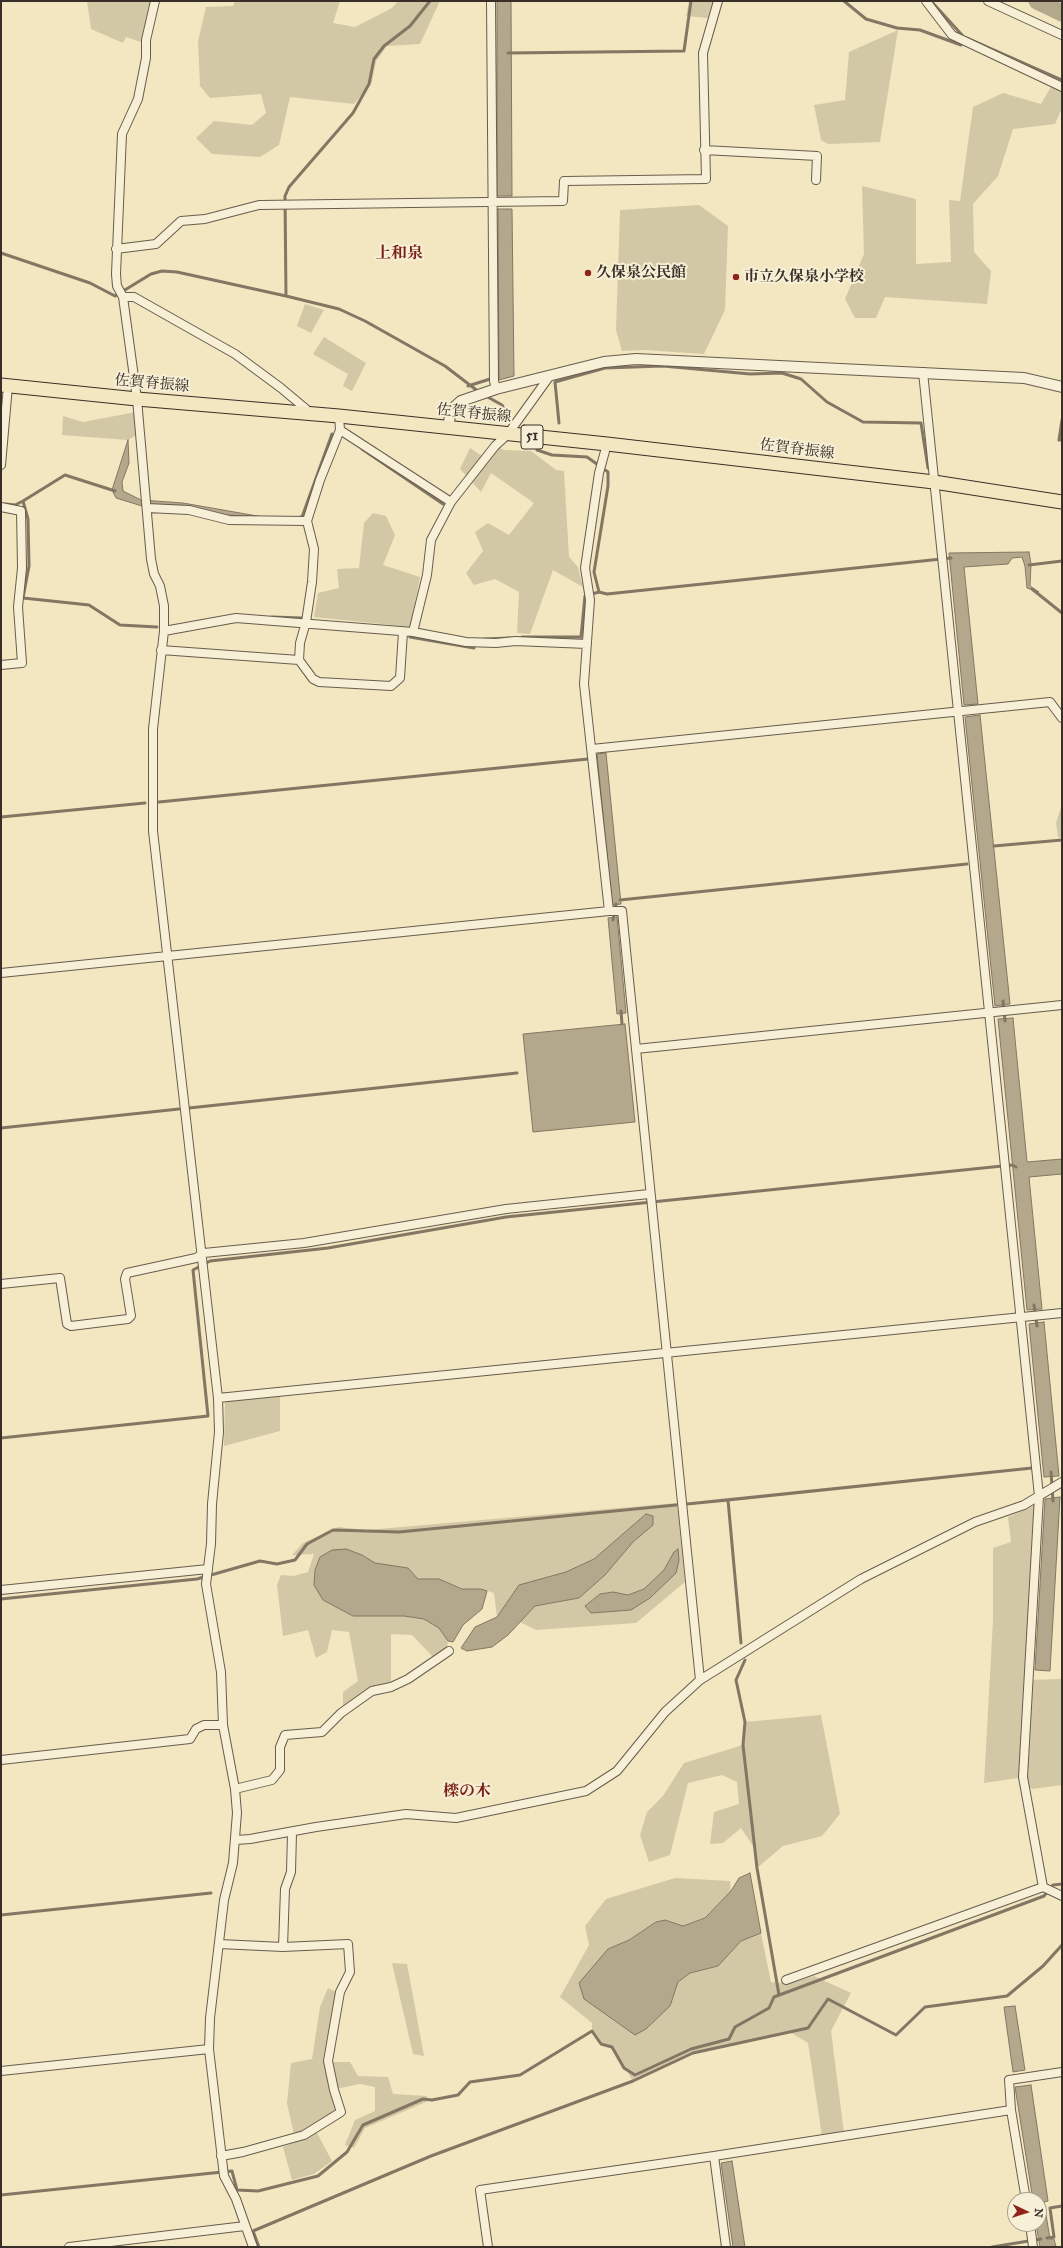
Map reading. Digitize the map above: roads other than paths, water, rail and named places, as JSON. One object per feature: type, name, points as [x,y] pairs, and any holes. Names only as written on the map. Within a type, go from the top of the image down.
[{"type":"main road","name":"佐賀脊振線","points":[[5,385],[137,399],[339,416],[608,444],[934,482],[1062,502]]},
{"type":"street","points":[[155,1],[146,40],[146,58],[138,99],[122,134],[116,249],[117,286],[123,297],[137,399],[147,493],[151,559],[154,574],[160,586],[164,606],[164,631],[153,729],[151,801],[201,1258],[218,1398],[219,1432],[206,1584],[221,1672],[223,1725],[235,1789],[237,1813],[233,1863],[224,1900],[220,1944],[210,2018],[209,2049],[224,2176],[236,2199],[253,2247]]},
{"type":"street","points":[[491,1],[494,381],[492,391]]},
{"type":"street","points":[[116,249],[156,244],[181,221],[205,219],[259,205],[563,200],[564,181],[706,179],[702,53],[718,1]]},
{"type":"street","points":[[926,1],[952,35],[1062,86]]},
{"type":"street","points":[[988,1],[1062,35]]},
{"type":"street","points":[[704,150],[817,156],[816,180]]},
{"type":"street","points":[[123,297],[134,297],[235,354],[293,397],[312,414]]},
{"type":"street","points":[[448,428],[454,406],[461,401],[492,391],[604,362],[636,359],[1024,378],[1062,387]]},
{"type":"street","points":[[923,372],[957,712],[994,1012],[1004,1161],[1039,1496],[1023,1777],[1043,1887]]},
{"type":"street","points":[[413,632],[427,575],[431,540],[450,502],[494,446],[508,434],[549,377]]},
{"type":"street","points":[[1,465],[5,385]]},
{"type":"street","points":[[339,416],[340,430],[320,480],[307,521],[314,549],[306,622],[300,643],[298,660],[313,679],[320,682],[391,686],[400,678],[403,632]]},
{"type":"street","points":[[340,430],[450,502]]},
{"type":"street","points":[[608,444],[602,458],[599,473],[585,568],[590,600],[584,684],[613,911]]},
{"type":"street","points":[[1,507],[21,511],[22,568],[18,607],[22,663],[1,665]]},
{"type":"street","points":[[147,508],[188,510],[229,520],[307,521]]},
{"type":"street","points":[[164,631],[236,618],[306,622],[413,632],[466,642],[496,643],[515,641],[587,644]]},
{"type":"street","points":[[161,650],[298,660]]},
{"type":"street","points":[[592,749],[1050,702],[1062,718]]},
{"type":"street","points":[[1,973],[168,955],[622,911],[650,1205],[700,1680]]},
{"type":"street","points":[[636,1049],[1062,1005]]},
{"type":"street","points":[[201,1258],[204,1253],[304,1243],[379,1232],[506,1209],[649,1194]]},
{"type":"street","points":[[1,1284],[60,1278],[66,1324],[71,1326],[128,1320],[131,1316],[125,1279],[127,1273],[201,1258]]},
{"type":"street","points":[[218,1398],[1062,1313]]},
{"type":"street","points":[[236,1840],[292,1833],[316,1827],[406,1814],[456,1818],[586,1792],[617,1771],[665,1712],[700,1680],[861,1579],[975,1522],[1024,1505],[1060,1483]]},
{"type":"street","points":[[1,1590],[208,1569]]},
{"type":"street","points":[[235,1789],[272,1780],[280,1770],[280,1747],[285,1735],[322,1732],[341,1714],[372,1692],[391,1687],[408,1679],[449,1651]]},
{"type":"street","points":[[1,1760],[190,1739],[196,1729],[204,1725],[223,1725]]},
{"type":"street","points":[[283,1947],[285,1889],[291,1872],[292,1833]]},
{"type":"street","points":[[786,1980],[1043,1887],[1062,1896]]},
{"type":"street","points":[[220,1944],[283,1947],[348,1944],[350,1972],[340,1992],[328,2061],[334,2090],[341,2112],[304,2135],[243,2152],[221,2156]]},
{"type":"street","points":[[1,2071],[209,2049]]},
{"type":"street","points":[[1025,2192],[1011,2110],[1009,2080],[1062,2072]]},
{"type":"street","points":[[488,2247],[480,2190],[714,2156],[1011,2110]]},
{"type":"street","points":[[714,2156],[726,2247]]},
{"type":"street","points":[[69,2247],[246,2226]]},
{"type":"street","points":[[1031,2232],[1033,2247]]},
{"type":"waterway","points":[[286,296],[285,196],[289,187],[353,113],[369,84],[374,59],[384,46],[410,26],[430,1]]},
{"type":"waterway","points":[[508,53],[684,51],[691,1]]},
{"type":"waterway","points":[[844,1],[866,19],[897,28],[920,30],[961,45]]},
{"type":"waterway","points":[[931,1],[962,35]]},
{"type":"waterway","points":[[1037,1],[1062,13]]},
{"type":"waterway","points":[[967,38],[1062,80]]},
{"type":"waterway","points":[[1,253],[90,283],[115,296],[151,274],[162,271],[177,272],[339,309],[365,321],[445,366],[479,392]]},
{"type":"waterway","points":[[559,423],[555,382],[605,368],[663,366],[750,374],[782,373],[801,379],[827,402],[863,422],[921,423],[928,468]]},
{"type":"waterway","points":[[468,386],[490,379]]},
{"type":"waterway","points":[[486,396],[502,405],[509,420]]},
{"type":"waterway","points":[[1062,420],[1059,440],[1062,440]]},
{"type":"waterway","points":[[300,517],[302,517],[332,434]]},
{"type":"waterway","points":[[362,449],[443,504]]},
{"type":"waterway","points":[[537,450],[552,455],[587,457],[608,472],[608,486],[594,572],[599,592],[607,594],[951,558]]},
{"type":"waterway","points":[[6,504],[15,505],[65,475],[115,491]]},
{"type":"waterway","points":[[23,501],[28,519],[29,566],[23,598],[89,605],[120,625],[157,627]]},
{"type":"waterway","points":[[1029,565],[1062,561]]},
{"type":"waterway","points":[[1032,589],[1062,613]]},
{"type":"waterway","points":[[522,637],[581,637],[585,596],[599,592]]},
{"type":"waterway","points":[[272,617],[302,618]]},
{"type":"waterway","points":[[410,637],[474,648]]},
{"type":"waterway","points":[[484,639],[510,638]]},
{"type":"waterway","points":[[159,802],[588,759]]},
{"type":"waterway","points":[[1,817],[145,803]]},
{"type":"waterway","points":[[994,846],[1062,840]]},
{"type":"waterway","points":[[620,900],[967,864]]},
{"type":"waterway","points":[[613,920],[616,904]]},
{"type":"waterway","points":[[1003,1001],[1005,1021]]},
{"type":"waterway","points":[[621,1011],[622,1024]]},
{"type":"waterway","points":[[189,1108],[517,1073]]},
{"type":"waterway","points":[[1,1128],[179,1109]]},
{"type":"waterway","points":[[1,1438],[208,1416],[193,1270],[210,1261],[328,1248],[506,1217],[1012,1165],[1016,1167]]},
{"type":"waterway","points":[[1034,1305],[1037,1326]]},
{"type":"waterway","points":[[1032,1468],[728,1500],[687,1504],[1032,1468]]},
{"type":"waterway","points":[[1051,1472],[1053,1501]]},
{"type":"waterway","points":[[728,1500],[741,1643]]},
{"type":"waterway","points":[[1,1599],[197,1579],[260,1561],[277,1564],[295,1560],[307,1544],[333,1530],[399,1532],[676,1505]]},
{"type":"waterway","points":[[745,1660],[736,1680],[745,1722],[743,1745],[757,1868],[779,1995]]},
{"type":"waterway","points":[[1,2195],[232,2171],[237,2190],[258,2191],[318,2176],[347,2152],[363,2125],[423,2099],[432,2100],[458,2095],[470,2082],[520,2075],[592,2031],[601,2044],[612,2047],[624,2068],[635,2075],[691,2049],[729,2039],[735,2027],[769,2008],[774,1997],[1044,1896],[1053,1885],[1062,1884]]},
{"type":"waterway","points":[[1,1915],[211,1893]]},
{"type":"waterway","points":[[259,2247],[253,2231],[431,2156],[633,2081],[693,2053],[808,2028],[828,1999],[896,2035],[925,2007],[1007,1996],[1043,1966],[1062,1945]]},
{"type":"waterway","points":[[1047,2238],[1054,2237],[1050,2208],[1062,2206]]},
{"type":"waterway","points":[[992,2247],[1041,2239]]},
{"type":"place","name":"久保泉公民館","points":[[588,273]]},
{"type":"place","name":"市立久保泉小学校","points":[[736,277]]},
{"type":"district","name":"上和泉","points":[[399,254]]},
{"type":"district","name":"檪の木","points":[[467,1792]]}]
